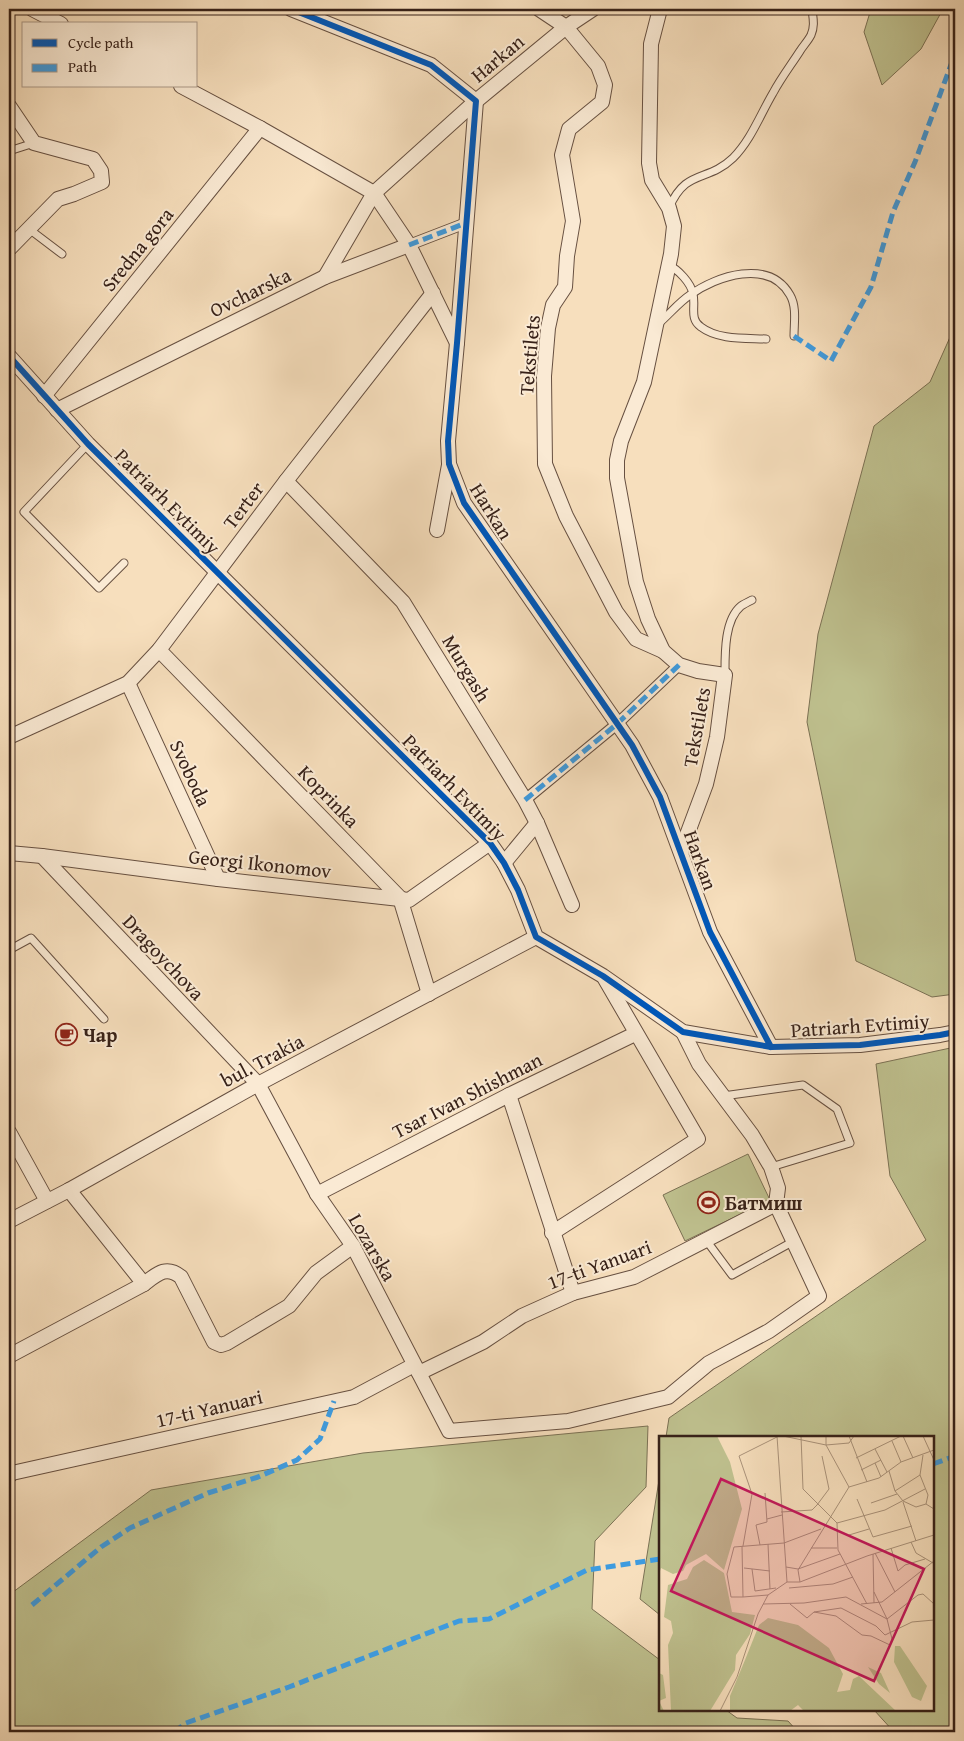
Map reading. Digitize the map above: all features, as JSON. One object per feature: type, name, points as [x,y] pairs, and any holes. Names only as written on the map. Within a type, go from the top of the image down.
[{"type":"street","points":[[32,9],[57,22]]},
{"type":"street","name":"Harkan","points":[[291,9],[431,65],[476,101]]},
{"type":"street","name":"Tekstilets","points":[[539,9],[566,27],[598,66],[605,86],[602,102],[569,129],[562,155],[573,221],[567,256],[565,287],[553,305],[548,328],[544,376],[545,464],[566,516],[616,612],[636,639],[663,651],[680,665],[698,671],[726,675],[717,737],[706,784],[681,851]]},
{"type":"street","points":[[566,27],[592,9]]},
{"type":"street","name":"Tekstilets","points":[[660,9],[650,44],[649,163],[652,180],[669,208],[674,226],[668,266],[644,382],[621,441],[617,460],[617,478],[636,582],[648,619],[663,651]]},
{"type":"street","name":"Harkan","points":[[325,277],[374,193],[476,101],[566,27]]},
{"type":"street","points":[[185,88],[260,128],[374,193],[410,245],[457,343]]},
{"type":"street","name":"Harkan","points":[[476,101],[448,442],[449,464],[464,503],[632,745],[660,797],[710,932],[771,1047]]},
{"type":"street","points":[[9,106],[34,143],[93,159],[101,171],[102,182],[58,199],[9,249]]},
{"type":"street","name":"Sredna gora","points":[[44,396],[260,128]]},
{"type":"street","name":"Ovcharska","points":[[57,410],[325,277],[466,224]]},
{"type":"street","name":"Terter","points":[[9,737],[128,683],[159,650],[286,481],[433,293]]},
{"type":"street","name":"Patriarh Evtimiy","points":[[9,356],[88,444],[490,842],[504,863],[518,890],[536,937],[603,976],[683,1032],[771,1047],[860,1045],[955,1032]]},
{"type":"street","points":[[437,530],[449,464]]},
{"type":"street","name":"Murgash","points":[[286,481],[403,602],[525,800],[537,823],[572,905]]},
{"type":"street","name":"Koprinka","points":[[159,650],[400,898],[429,994]]},
{"type":"street","points":[[525,800],[617,724],[680,665]]},
{"type":"street","name":"Svoboda","points":[[128,683],[218,879]]},
{"type":"street","points":[[504,863],[537,823]]},
{"type":"street","name":"Georgi Ikonomov","points":[[9,853],[409,900],[490,842]]},
{"type":"street","name":"Dragoychova","points":[[42,856],[258,1084]]},
{"type":"street","name":"bul. Trakia","points":[[9,1221],[69,1190],[258,1084],[536,937]]},
{"type":"street","points":[[552,1232],[698,1139],[603,976]]},
{"type":"street","points":[[683,1032],[699,1064],[752,1135],[771,1167],[778,1188],[776,1204],[794,1242]]},
{"type":"street","name":"Tsar Ivan Shishman","points":[[316,1194],[509,1095],[636,1034]]},
{"type":"street","name":"Lozarska","points":[[258,1084],[316,1194],[353,1246],[449,1431],[568,1421],[668,1397],[709,1363],[769,1330],[819,1296],[794,1242]]},
{"type":"street","points":[[509,1095],[573,1293]]},
{"type":"street","points":[[9,1132],[47,1201]]},
{"type":"street","points":[[69,1190],[144,1284]]},
{"type":"street","name":"17-ti Yanuari","points":[[9,1476],[12,1473],[354,1397],[483,1342],[522,1316],[573,1293],[634,1277],[776,1204]]},
{"type":"street","points":[[9,1356],[144,1284],[159,1272],[167,1271],[175,1272],[181,1277],[214,1342],[221,1345],[227,1344],[290,1306],[316,1273],[353,1246]]},
{"type":"lane","points":[[669,208],[681,186],[691,179],[713,172],[724,165],[734,157],[749,138],[773,93],[811,35],[814,22],[812,9]]},
{"type":"lane","points":[[9,151],[34,143]]},
{"type":"lane","points":[[29,229],[62,254]]},
{"type":"lane","points":[[668,266],[674,268],[684,278],[693,293],[694,318],[699,327],[727,337],[766,339]]},
{"type":"lane","points":[[655,328],[693,293],[726,278],[746,273],[763,275],[778,282],[790,295],[795,311],[794,336]]},
{"type":"lane","points":[[88,444],[24,512],[99,588],[124,563]]},
{"type":"lane","points":[[726,675],[724,648],[732,621],[740,607],[752,600]]},
{"type":"lane","points":[[9,950],[31,938],[104,1019]]},
{"type":"lane","points":[[723,1096],[803,1085],[836,1109],[850,1143],[771,1167]]},
{"type":"lane","points":[[706,1240],[732,1275],[794,1242]]},
{"type":"green space","points":[[871,9],[943,9],[921,49],[882,85],[864,32]]},
{"type":"green space","points":[[955,326],[955,994],[932,997],[856,961],[807,722],[818,634],[874,426],[930,382]]},
{"type":"green space","points":[[955,1047],[955,1732],[894,1732],[875,1711],[934,1711],[934,1436],[666,1436],[669,1418],[926,1240],[890,1176],[876,1064]]},
{"type":"green space","points":[[748,1154],[770,1200],[685,1241],[663,1195]]},
{"type":"green space","points":[[648,1426],[646,1487],[595,1541],[592,1609],[659,1659],[659,1711],[727,1711],[737,1718],[788,1721],[798,1732],[9,1732],[9,1595],[151,1490],[363,1453]]},
{"type":"green space","points":[[659,1480],[659,1614],[640,1599]]},
{"type":"marked path","points":[[794,336],[831,361],[871,287],[893,212],[915,162],[955,54]]},
{"type":"marked path","points":[[409,245],[466,223]]},
{"type":"marked path","points":[[525,800],[617,724],[679,665]]},
{"type":"marked path","points":[[32,1605],[101,1547],[130,1528],[208,1493],[258,1477],[297,1460],[320,1439],[334,1401]]},
{"type":"marked path","points":[[934,1464],[955,1456]]},
{"type":"marked path","points":[[174,1732],[186,1723],[289,1687],[459,1621],[489,1619],[587,1570],[659,1559]]},
{"type":"cycle path","points":[[291,9],[431,65],[476,101],[448,441],[449,464],[464,503],[632,745],[660,797],[710,932],[771,1047]]},
{"type":"cycle path","points":[[9,356],[88,444],[490,843],[504,863],[518,890],[536,937],[603,976],[683,1032],[771,1047],[860,1045],[955,1032]]},
{"type":"place","name":"Чар","points":[[67,1034]]},
{"type":"place","name":"Батмиш","points":[[709,1202]]}]
